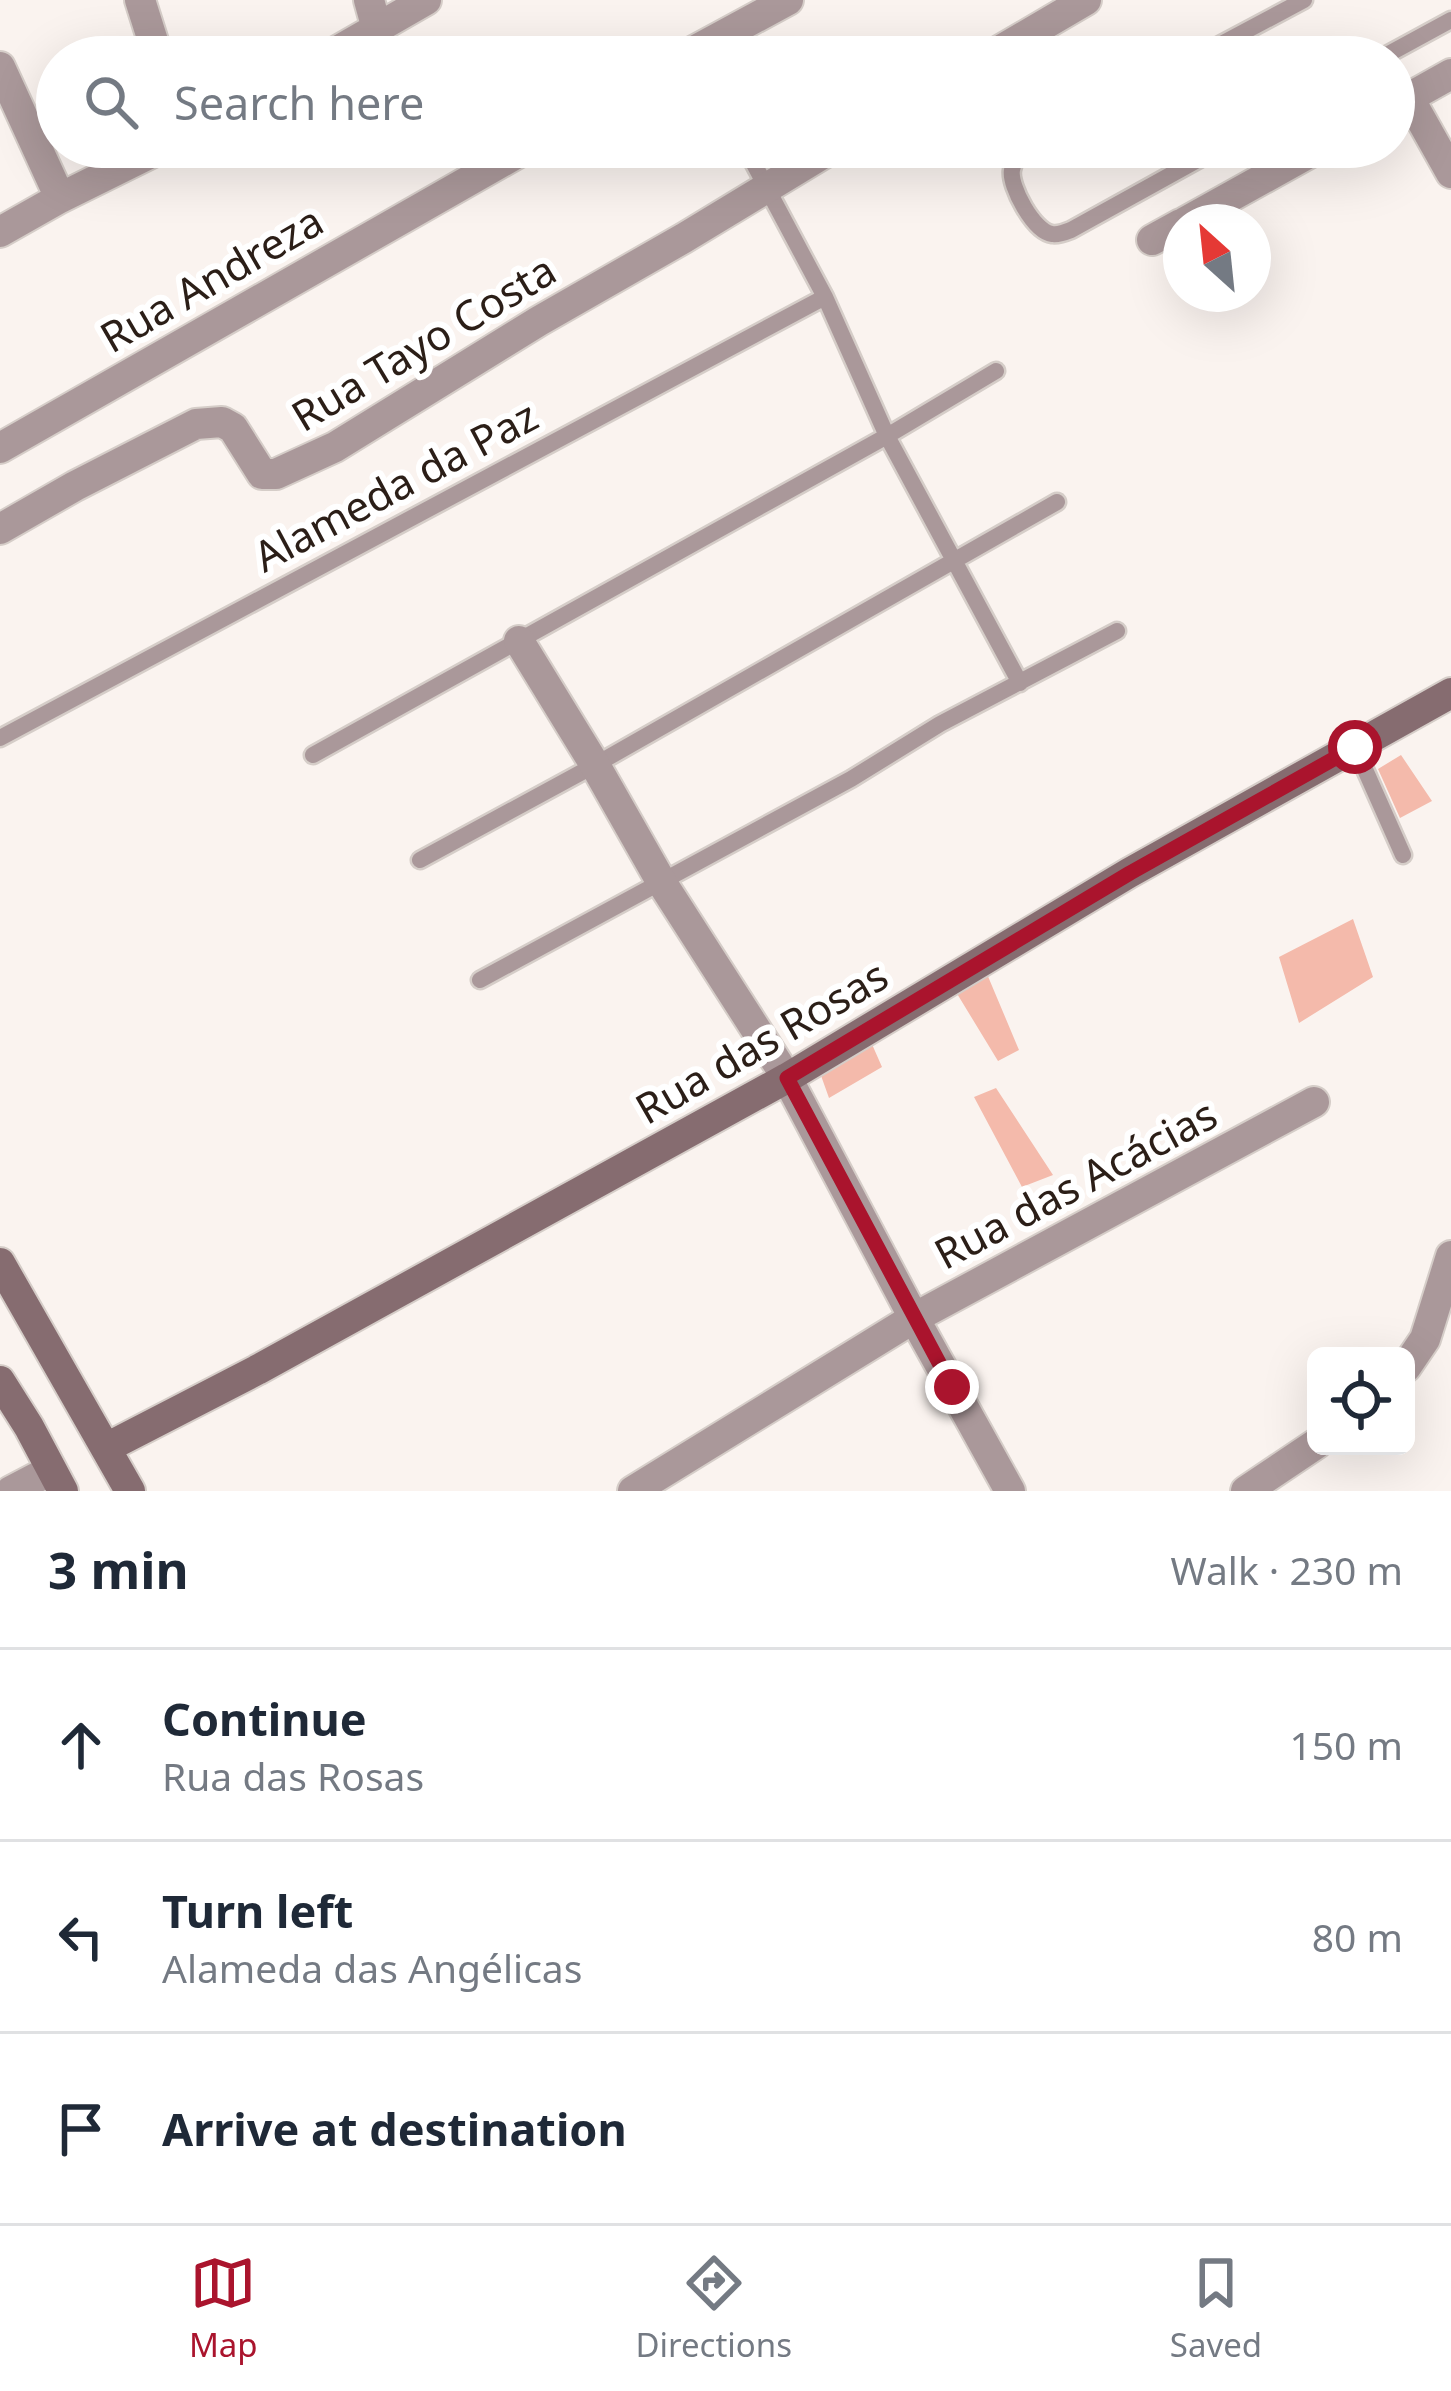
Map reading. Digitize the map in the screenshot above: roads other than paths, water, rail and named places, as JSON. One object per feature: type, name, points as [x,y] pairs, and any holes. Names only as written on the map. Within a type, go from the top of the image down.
[{"type":"street","points":[[140,0],[151,36]]},
{"type":"street","points":[[350,36],[373,15],[426,0]]},
{"type":"street","points":[[725,36],[788,0]]},
{"type":"street","points":[[1021,36],[1069,4]]},
{"type":"street","points":[[0,67],[36,146]]},
{"type":"street","points":[[1415,95],[1451,74]]},
{"type":"street","points":[[1415,121],[1451,173]]},
{"type":"street","points":[[46,168],[60,198]]},
{"type":"street","points":[[0,232],[121,168]]},
{"type":"street","name":"Rua Andreza","points":[[0,448],[491,168]]},
{"type":"street","name":"Rua Tayo Costa","points":[[0,529],[196,424],[222,422],[233,428],[268,476],[291,469],[798,168]]},
{"type":"street","points":[[1217,204],[1282,168]]},
{"type":"street","points":[[1151,240],[1163,234]]},
{"type":"street","points":[[519,641],[662,884],[787,1078],[1010,1491]]},
{"type":"street","name":"Rua das Rosas","points":[[106,1448],[787,1078],[1130,873],[1451,693]]},
{"type":"street","name":"Rua das Acácias","points":[[633,1491],[914,1318],[1313,1102]]},
{"type":"street","points":[[1415,1354],[1425,1340],[1451,1256]]},
{"type":"street","points":[[0,1263],[130,1491]]},
{"type":"street","points":[[0,1381],[57,1480],[11,1491]]},
{"type":"street","points":[[1246,1491],[1307,1450]]},
{"type":"lane","points":[[1236,36],[1304,0]]},
{"type":"lane","points":[[1415,40],[1451,20]]},
{"type":"lane","points":[[756,168],[825,297],[887,436],[1019,683]]},
{"type":"lane","points":[[1013,168],[1013,182],[1032,220],[1054,236],[1183,168]]},
{"type":"lane","name":"Alameda da Paz","points":[[0,738],[825,297]]},
{"type":"lane","points":[[313,755],[887,436],[996,370]]},
{"type":"lane","points":[[420,860],[1057,502]]},
{"type":"lane","points":[[480,980],[1117,631]]},
{"type":"lane","points":[[1355,747],[1403,855]]}]
